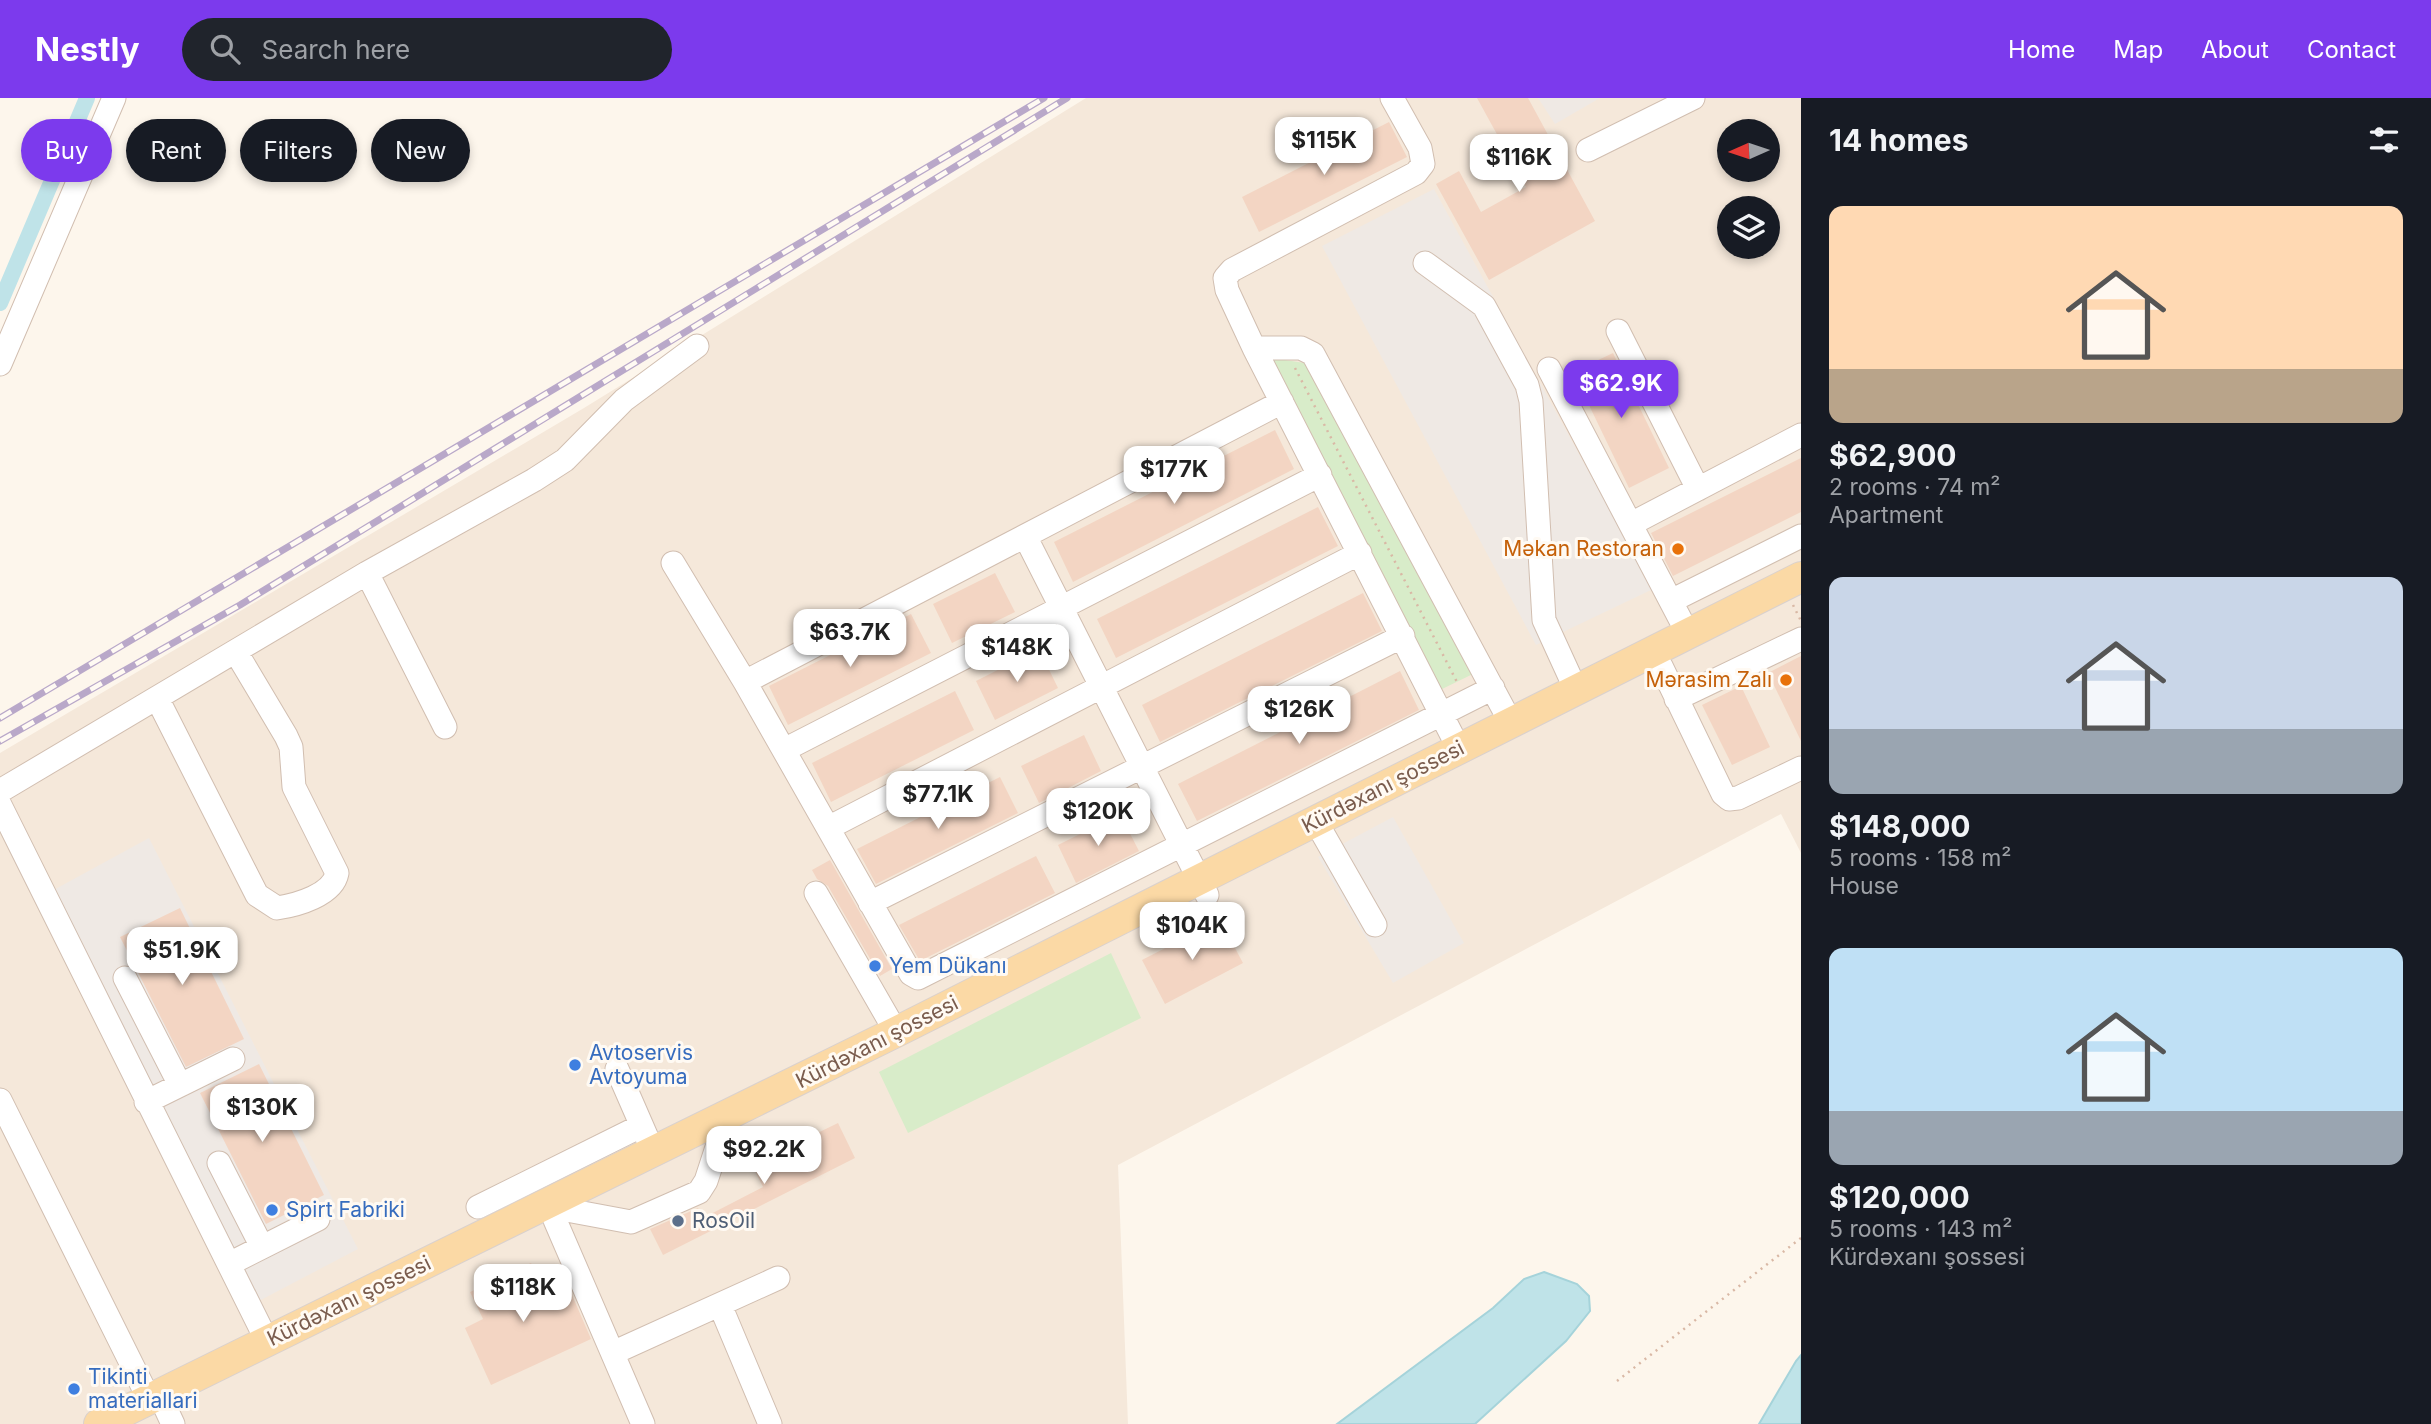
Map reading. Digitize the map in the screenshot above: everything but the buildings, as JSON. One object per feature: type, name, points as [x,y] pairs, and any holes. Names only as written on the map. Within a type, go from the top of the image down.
[{"type":"main road","name":"Kürdəxanı şossesi","points":[[156,1414],[267,1341],[720,1138],[1203,887],[1459,749],[1801,577]]},
{"type":"main road","name":"Kürdəxanı şossesi","points":[[99,1424],[156,1414],[564,1209],[647,1139],[896,1032],[1203,887],[1323,834],[1801,597]]},
{"type":"street","points":[[0,364],[114,98]]},
{"type":"street","points":[[1392,98],[1420,148],[1423,164],[1416,173],[1232,270],[1225,278],[1227,290],[1254,348],[1459,749]]},
{"type":"street","points":[[1588,150],[1693,98]]},
{"type":"street","points":[[1425,263],[1484,306],[1527,385],[1531,401],[1544,620],[1576,690]]},
{"type":"street","points":[[1618,331],[1698,489]]},
{"type":"street","points":[[0,791],[158,700],[367,573],[565,460],[624,400],[698,346]]},
{"type":"street","points":[[1254,348],[1301,348],[1313,354],[1511,723]]},
{"type":"street","points":[[1549,369],[1688,634]]},
{"type":"street","points":[[745,682],[1282,402]]},
{"type":"street","points":[[1631,524],[1801,435]]},
{"type":"street","points":[[784,750],[1320,475]]},
{"type":"street","points":[[1025,536],[1203,887]]},
{"type":"street","points":[[1671,601],[1801,536]]},
{"type":"street","points":[[828,828],[1102,689],[1360,553]]},
{"type":"street","points":[[673,563],[745,682],[911,974],[925,976],[1493,688]]},
{"type":"street","points":[[367,573],[445,727]]},
{"type":"street","points":[[870,903],[1403,636]]},
{"type":"street","points":[[1676,699],[1801,639]]},
{"type":"street","points":[[158,700],[257,895],[278,908],[294,905],[327,890],[335,882],[337,873],[294,787],[291,747],[236,652]]},
{"type":"street","points":[[1661,666],[1723,794],[1729,799],[1738,798],[1801,768]]},
{"type":"street","points":[[0,804],[267,1341]]},
{"type":"street","points":[[1323,834],[1375,925]]},
{"type":"street","points":[[816,893],[896,1032]]},
{"type":"street","points":[[125,978],[180,1085]]},
{"type":"street","points":[[146,1102],[233,1059]]},
{"type":"street","points":[[478,1207],[647,1139],[617,1069]]},
{"type":"street","points":[[0,1100],[156,1414]]},
{"type":"street","points":[[219,1163],[262,1247]]},
{"type":"street","points":[[564,1209],[643,1424]]},
{"type":"street","points":[[229,1264],[318,1219]]},
{"type":"street","points":[[615,1352],[778,1278]]},
{"type":"street","points":[[720,1305],[770,1424]]},
{"type":"path","points":[[1291,361],[1457,682]]},
{"type":"path","points":[[1617,1381],[1801,1238]]},
{"type":"shaded area","points":[[1086,98],[1801,98],[1801,853],[1781,814],[1118,1165],[1128,1424],[0,1424],[0,753],[584,408]]},
{"type":"shaded area","points":[[1538,98],[1600,98],[1555,124]]},
{"type":"shaded area","points":[[1434,189],[1653,589],[1536,645],[1322,246]]},
{"type":"shaded area","points":[[1393,817],[1464,943],[1393,983],[1318,857]]},
{"type":"shaded area","points":[[149,838],[358,1249],[257,1302],[50,892]]},
{"type":"green space","points":[[1265,357],[1311,364],[1477,672],[1438,691]]},
{"type":"green space","points":[[1111,953],[1141,1018],[908,1133],[879,1072]]},
{"type":"water","points":[[1544,1272],[1577,1284],[1589,1296],[1590,1311],[1566,1341],[1475,1424],[1337,1424],[1493,1308],[1524,1279]]},
{"type":"water","points":[[1801,1355],[1801,1424],[1759,1424],[1796,1361]]},
{"type":"waterway","points":[[0,303],[87,98]]},
{"type":"railway","points":[[0,718],[1044,98]]},
{"type":"railway","points":[[0,741],[240,605],[1067,98]]},
{"type":"place","name":"Məkan Restoran","points":[[1678,549]]},
{"type":"place","name":"Mərasim Zalı","points":[[1786,680]]},
{"type":"place","name":"Yem Dükanı","points":[[875,966]]},
{"type":"place","name":"Avtoservis Avtoyuma","points":[[575,1065]]},
{"type":"place","name":"Spirt Fabriki","points":[[272,1210]]},
{"type":"place","name":"RosOil","points":[[678,1221]]},
{"type":"place","name":"Tikinti materiallari","points":[[74,1389]]}]
